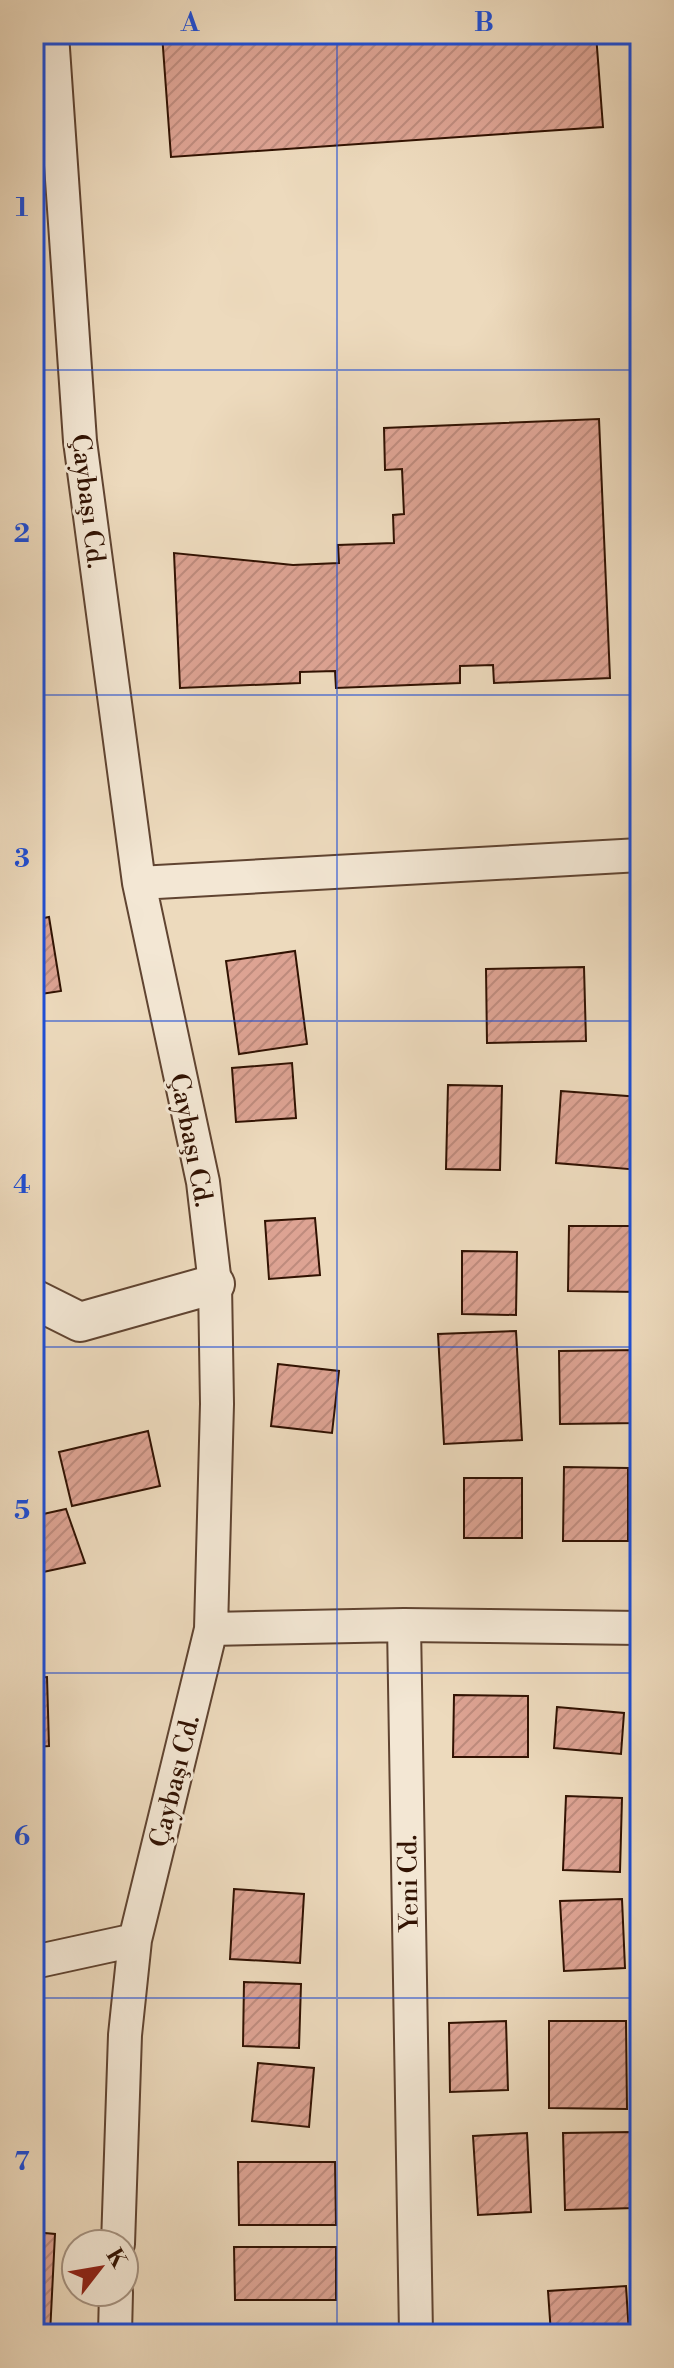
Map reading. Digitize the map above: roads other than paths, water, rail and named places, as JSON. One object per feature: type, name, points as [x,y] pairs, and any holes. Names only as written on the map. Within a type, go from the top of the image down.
[{"type":"street","name":"Çaybaşı Cd.","points":[[52,34],[80,441],[139,883],[203,1182],[215,1284],[217,1404],[211,1629],[135,1940],[125,2035],[119,2228]]},
{"type":"street","points":[[139,883],[640,855]]},
{"type":"street","points":[[34,1299],[80,1322],[215,1284]]},
{"type":"street","points":[[211,1629],[404,1625],[640,1628]]},
{"type":"street","name":"Yeni Cd.","points":[[404,1625],[416,2334]]},
{"type":"street","points":[[34,1962],[135,1940]]},
{"type":"street","points":[[115,2334],[116,2308]]}]
